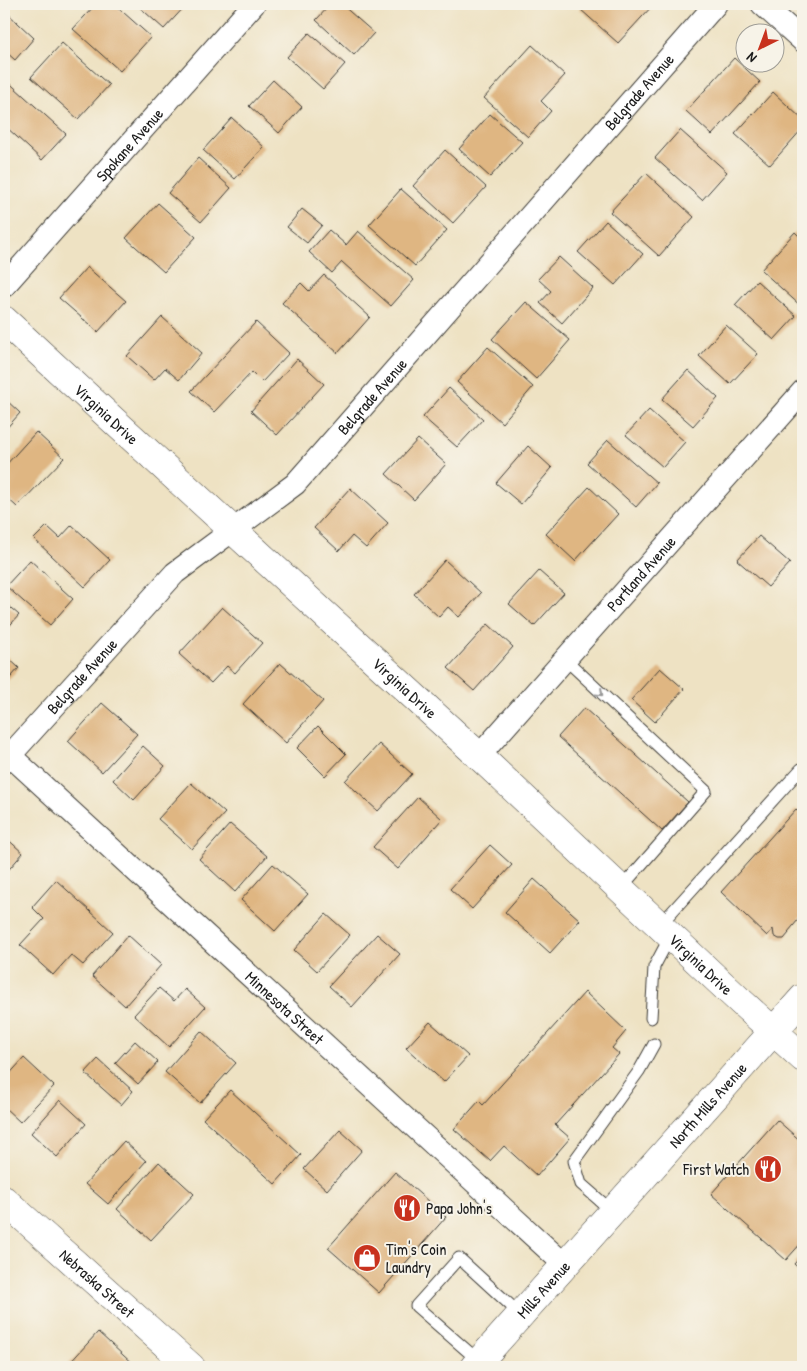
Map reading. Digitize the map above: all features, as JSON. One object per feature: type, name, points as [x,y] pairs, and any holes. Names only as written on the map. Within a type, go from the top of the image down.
[{"type":"street","name":"Spokane Avenue","points":[[4,286],[254,4]]},
{"type":"street","name":"Belgrade Avenue","points":[[6,756],[175,573],[295,484],[716,4]]},
{"type":"street","points":[[762,4],[803,41]]},
{"type":"street","name":"Virginia Drive","points":[[4,320],[479,756],[803,1058]]},
{"type":"street","name":"Portland Avenue","points":[[479,756],[803,391]]},
{"type":"street","name":"Minnesota Street","points":[[6,756],[565,1266]]},
{"type":"street","name":"North Mills Avenue","points":[[612,1212],[803,998]]},
{"type":"street","name":"Nebraska Street","points":[[4,1200],[191,1367]]},
{"type":"street","name":"Mills Avenue","points":[[476,1364],[612,1212]]},
{"type":"lane","points":[[565,659],[706,791],[621,888]]},
{"type":"lane","points":[[651,1018],[654,967],[666,930],[803,771]]},
{"type":"lane","points":[[612,1212],[581,1184],[574,1161],[639,1072],[654,1044]]},
{"type":"lane","points":[[476,1364],[416,1306],[459,1258],[521,1314]]},
{"type":"building","points":[[96,4],[114,4],[151,37],[120,71],[73,29]]},
{"type":"building","points":[[136,4],[187,4],[164,29]]},
{"type":"building","points":[[331,4],[341,4],[374,33],[354,55],[316,20]]},
{"type":"building","points":[[585,4],[654,4],[618,43],[580,9]]},
{"type":"building","points":[[4,10],[34,38],[15,60],[4,50]]},
{"type":"building","points":[[309,33],[345,64],[323,89],[287,57]]},
{"type":"building","points":[[62,43],[109,85],[78,119],[31,77]]},
{"type":"building","points":[[532,45],[565,75],[541,101],[551,111],[528,137],[484,98]]},
{"type":"building","points":[[734,58],[734,72],[749,72],[760,82],[712,135],[686,111]]},
{"type":"building","points":[[4,78],[66,134],[42,160],[4,125]]},
{"type":"building","points":[[273,80],[302,107],[279,133],[249,106]]},
{"type":"building","points":[[773,92],[803,120],[803,128],[770,165],[735,134]]},
{"type":"building","points":[[490,114],[522,142],[490,177],[459,149]]},
{"type":"building","points":[[232,118],[264,147],[235,179],[203,150]]},
{"type":"building","points":[[680,130],[727,172],[702,200],[655,158]]},
{"type":"building","points":[[445,150],[486,187],[453,223],[413,186]]},
{"type":"building","points":[[198,158],[231,188],[201,222],[168,193]]},
{"type":"building","points":[[646,173],[694,217],[659,256],[610,212]]},
{"type":"building","points":[[401,189],[447,230],[415,266],[369,225]]},
{"type":"building","points":[[158,203],[196,237],[164,272],[126,238]]},
{"type":"building","points":[[302,209],[322,225],[307,243],[287,227]]},
{"type":"building","points":[[606,221],[643,254],[615,285],[578,252]]},
{"type":"building","points":[[329,230],[346,245],[358,231],[414,280],[391,306],[342,262],[332,273],[309,252]]},
{"type":"building","points":[[795,232],[803,240],[803,308],[761,270]]},
{"type":"building","points":[[559,257],[593,288],[562,323],[540,303],[551,291],[538,279]]},
{"type":"building","points":[[87,267],[126,301],[98,332],[59,298]]},
{"type":"building","points":[[324,275],[370,317],[338,353],[282,303],[301,283],[309,291]]},
{"type":"building","points":[[757,281],[796,316],[774,340],[735,305]]},
{"type":"building","points":[[526,302],[570,340],[536,379],[492,339]]},
{"type":"building","points":[[162,317],[202,353],[179,380],[165,368],[154,380],[127,356]]},
{"type":"building","points":[[256,322],[289,353],[262,382],[252,372],[214,412],[191,391]]},
{"type":"building","points":[[726,325],[758,354],[730,384],[699,356]]},
{"type":"building","points":[[488,347],[533,387],[502,423],[457,382]]},
{"type":"building","points":[[297,359],[324,384],[277,435],[251,411]]},
{"type":"building","points":[[688,370],[718,398],[693,426],[662,399]]},
{"type":"building","points":[[449,388],[483,419],[457,447],[423,417]]},
{"type":"building","points":[[4,398],[20,413],[4,431]]},
{"type":"building","points":[[649,410],[685,442],[663,467],[626,435]]},
{"type":"building","points":[[36,432],[64,458],[17,507],[4,495],[4,467]]},
{"type":"building","points":[[418,439],[446,464],[414,500],[386,474]]},
{"type":"building","points":[[608,440],[657,483],[636,507],[587,463]]},
{"type":"building","points":[[528,446],[552,468],[521,504],[496,483]]},
{"type":"building","points":[[589,487],[618,514],[575,561],[546,534]]},
{"type":"building","points":[[350,488],[388,523],[366,548],[352,536],[339,551],[314,528]]},
{"type":"building","points":[[72,525],[110,560],[85,587],[34,539],[47,526],[60,538]]},
{"type":"building","points":[[759,536],[790,563],[768,587],[737,560]]},
{"type":"building","points":[[30,560],[73,599],[50,625],[6,586]]},
{"type":"building","points":[[445,560],[481,593],[459,617],[448,607],[439,617],[414,594]]},
{"type":"building","points":[[539,571],[564,593],[534,626],[509,604]]},
{"type":"building","points":[[4,602],[19,615],[4,632]]},
{"type":"building","points":[[222,607],[262,643],[235,673],[227,666],[211,683],[179,654]]},
{"type":"building","points":[[488,624],[513,647],[474,691],[448,668]]},
{"type":"building","points":[[4,654],[19,668],[4,685]]},
{"type":"building","points":[[280,663],[323,701],[286,743],[243,704]]},
{"type":"building","points":[[660,668],[684,689],[655,722],[631,700]]},
{"type":"building","points":[[102,703],[137,734],[102,772],[68,741]]},
{"type":"building","points":[[584,708],[688,802],[662,831],[558,737]]},
{"type":"building","points":[[318,726],[346,754],[325,776],[297,748]]},
{"type":"building","points":[[379,744],[412,774],[378,811],[345,781]]},
{"type":"building","points":[[143,746],[165,766],[134,800],[113,780]]},
{"type":"building","points":[[191,783],[225,813],[192,849],[158,819]]},
{"type":"building","points":[[418,797],[442,819],[398,869],[373,847]]},
{"type":"building","points":[[796,809],[803,816],[803,914],[784,939],[779,939],[774,936],[773,929],[767,936],[721,892]]},
{"type":"building","points":[[230,824],[267,856],[235,892],[199,859]]},
{"type":"building","points":[[4,836],[23,853],[4,875]]},
{"type":"building","points":[[490,845],[512,865],[472,909],[450,889]]},
{"type":"building","points":[[273,864],[308,894],[275,931],[241,900]]},
{"type":"building","points":[[534,879],[580,920],[550,953],[505,912]]},
{"type":"building","points":[[56,880],[113,932],[83,965],[71,955],[53,975],[20,945],[44,919],[32,907]]},
{"type":"building","points":[[326,914],[350,935],[317,971],[294,950]]},
{"type":"building","points":[[377,934],[400,954],[352,1007],[329,986]]},
{"type":"building","points":[[128,935],[161,965],[125,1006],[92,976]]},
{"type":"building","points":[[159,988],[174,1001],[185,989],[205,1007],[169,1047],[134,1015]]},
{"type":"building","points":[[585,992],[626,1031],[612,1048],[619,1054],[555,1125],[570,1138],[537,1176],[504,1146],[490,1161],[454,1129],[479,1101],[483,1105]]},
{"type":"building","points":[[430,1022],[468,1056],[444,1082],[406,1048]]},
{"type":"building","points":[[201,1031],[236,1063],[200,1103],[165,1072]]},
{"type":"building","points":[[135,1041],[158,1062],[138,1084],[115,1063]]},
{"type":"building","points":[[24,1058],[54,1086],[20,1122],[4,1107],[4,1080]]},
{"type":"building","points":[[98,1059],[133,1091],[121,1105],[85,1073]]},
{"type":"building","points":[[230,1090],[301,1155],[275,1184],[203,1119]]},
{"type":"building","points":[[60,1100],[86,1124],[57,1157],[31,1133]]},
{"type":"building","name":"First Watch","points":[[777,1120],[803,1143],[803,1241],[786,1260],[711,1194]]},
{"type":"building","points":[[340,1130],[362,1150],[327,1190],[304,1169]]},
{"type":"building","points":[[124,1141],[146,1161],[108,1204],[85,1184]]},
{"type":"building","points":[[159,1162],[194,1194],[151,1240],[117,1209]]},
{"type":"building","points":[[395,1172],[446,1217],[379,1293],[328,1248]]},
{"type":"building","points":[[803,1254],[803,1272],[794,1264]]},
{"type":"building","points":[[98,1332],[136,1367],[66,1367]]},
{"type":"place","name":"First Watch","points":[[768,1169]]},
{"type":"place","name":"Papa John's","points":[[407,1208]]},
{"type":"place","name":"Tim's Coin Laundry","points":[[367,1258]]}]
